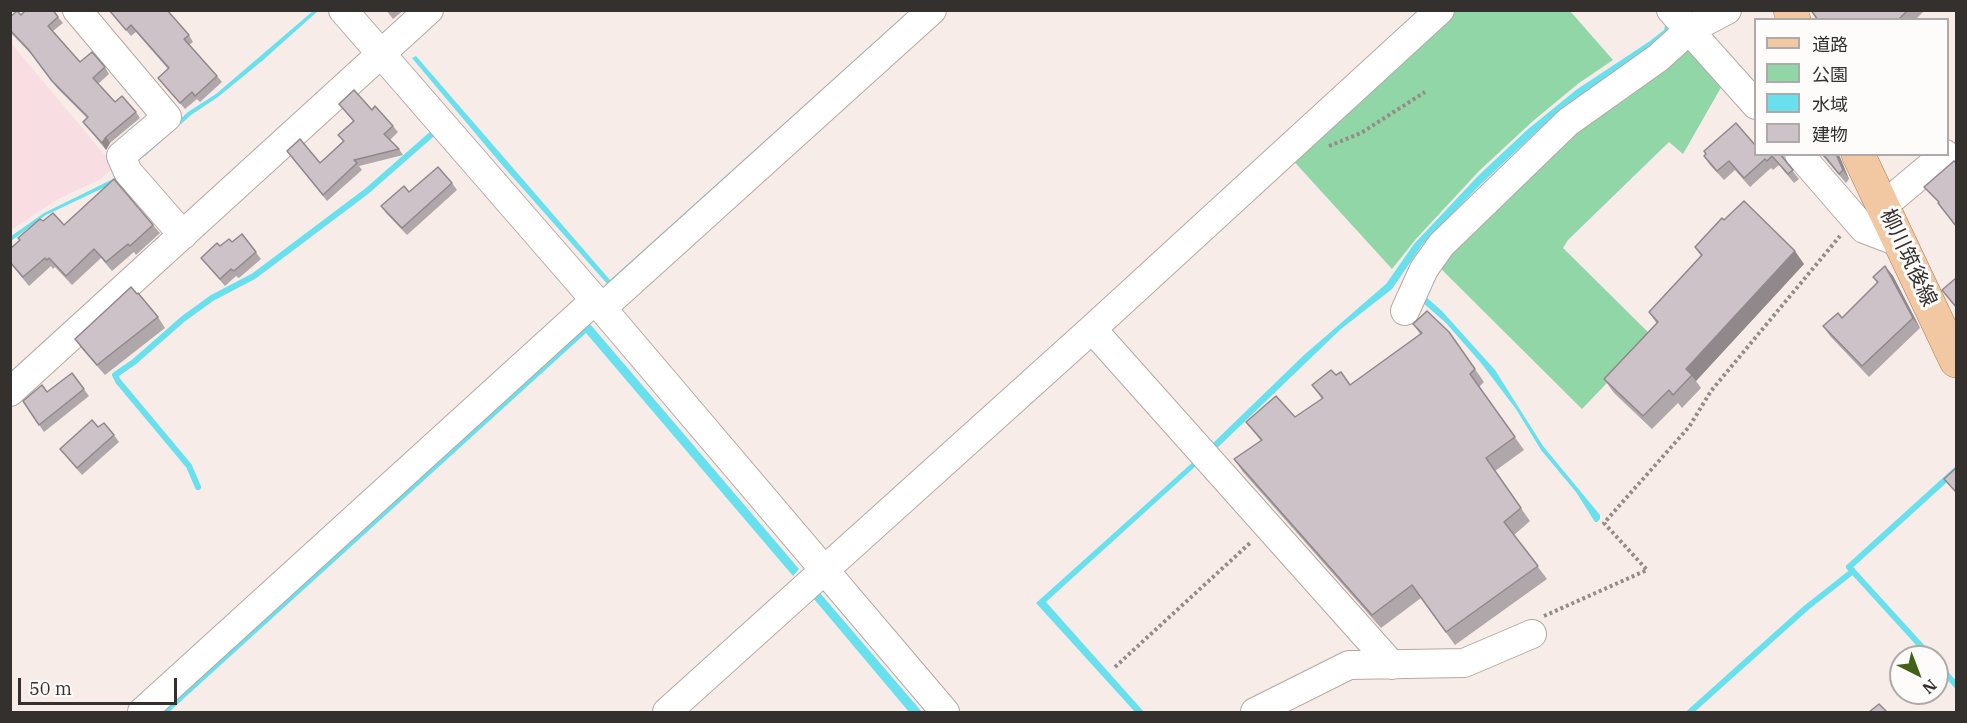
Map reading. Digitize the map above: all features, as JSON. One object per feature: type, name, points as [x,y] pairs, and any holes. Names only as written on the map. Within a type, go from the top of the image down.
[{"type":"main road","name":"柳川筑後線","points":[[1859,156],[1956,361]]},
{"type":"street","points":[[76,10],[167,117],[121,156],[128,172],[183,235]]},
{"type":"street","points":[[343,10],[599,304],[945,712]]},
{"type":"street","points":[[10,392],[429,10]]},
{"type":"street","points":[[142,712],[932,10]]},
{"type":"street","points":[[667,712],[1092,329],[1440,10]]},
{"type":"street","points":[[1405,310],[1424,268],[1441,245],[1490,195],[1568,122],[1658,58],[1680,20],[1727,10]]},
{"type":"street","points":[[1680,20],[1754,104]]},
{"type":"street","points":[[1801,156],[1864,229],[1901,243]]},
{"type":"street","points":[[1883,206],[1944,156]]},
{"type":"street","points":[[1092,329],[1392,665]]},
{"type":"street","points":[[1255,712],[1349,665],[1464,663],[1527,636]]},
{"type":"path","points":[[1322,148],[1361,134],[1425,92]]},
{"type":"path","points":[[1527,636],[1527,623],[1647,570],[1604,524],[1689,427],[1711,391],[1845,230]]},
{"type":"path","points":[[1115,667],[1268,526]]},
{"type":"shaded area","points":[[10,42],[114,166],[101,179],[58,199],[11,230]]},
{"type":"green space","points":[[1449,11],[1570,11],[1613,60],[1579,83],[1533,121],[1479,171],[1416,239],[1392,269],[1289,156]]},
{"type":"green space","points":[[1690,42],[1723,84],[1683,154],[1669,142],[1568,240],[1563,248],[1652,336],[1582,409],[1434,262],[1490,201]]},
{"type":"water","points":[[313,11],[318,11],[262,61],[218,97],[191,115],[145,156],[142,154],[188,112],[216,94]]},
{"type":"water","points":[[909,11],[917,11],[610,287],[502,165],[412,58],[416,56],[610,280]]},
{"type":"water","points":[[1687,11],[1705,11],[1593,87],[1548,121],[1482,183],[1422,245],[1392,289],[1341,329],[1214,451],[1210,446],[1304,355],[1386,284],[1414,244],[1479,175],[1527,130],[1576,90],[1650,41],[1664,30],[1665,26]]},
{"type":"water","points":[[115,178],[118,181],[46,215],[11,241],[10,237],[44,213]]},
{"type":"water","points":[[1425,296],[1442,311],[1495,370],[1543,446],[1600,515],[1597,522],[1576,492],[1541,450],[1516,409],[1481,363],[1446,323],[1422,302]]},
{"type":"water","points":[[587,324],[590,324],[799,569],[793,576],[586,333],[169,712],[160,712]]},
{"type":"water","points":[[1193,462],[1197,465],[1046,602],[1144,712],[1135,712],[1036,603]]},
{"type":"water","points":[[820,593],[922,712],[909,712],[814,599]]},
{"type":"building","points":[[26,10],[53,10],[58,17],[48,26],[80,62],[92,52],[105,67],[93,78],[115,102],[122,96],[136,112],[102,143],[83,122],[88,117],[52,81],[28,49],[10,30],[10,17],[17,11],[21,15]]},
{"type":"building","points":[[109,10],[167,10],[189,35],[184,39],[217,76],[195,96],[192,92],[180,103],[158,78],[169,68],[131,25],[126,30]]},
{"type":"building","points":[[1811,10],[1908,10],[1900,18],[1817,18]]},
{"type":"building","points":[[354,90],[372,110],[375,106],[393,126],[384,134],[399,149],[354,160],[357,163],[323,195],[287,151],[300,139],[320,163],[344,141],[338,135],[354,121],[339,104]]},
{"type":"building","points":[[1736,123],[1754,144],[1754,156],[1772,156],[1767,161],[1765,159],[1744,178],[1729,161],[1717,171],[1704,156],[1706,154],[1704,151]]},
{"type":"building","points":[[1772,156],[1782,156],[1793,170],[1788,174]]},
{"type":"building","points":[[1825,156],[1837,156],[1843,170],[1839,174]]},
{"type":"building","points":[[1954,161],[1956,163],[1956,226],[1939,202],[1924,187]]},
{"type":"building","points":[[438,167],[452,183],[402,228],[381,206],[404,186],[409,192]]},
{"type":"building","points":[[114,179],[153,225],[130,246],[128,244],[106,262],[94,249],[66,276],[49,258],[47,260],[45,258],[23,277],[10,262],[10,249],[20,240],[18,238],[40,219],[43,221],[53,213],[64,225]]},
{"type":"building","points":[[1744,201],[1795,251],[1686,369],[1692,375],[1673,395],[1669,390],[1643,416],[1604,379],[1658,322],[1649,312],[1702,255],[1695,247],[1722,218],[1724,220]]},
{"type":"building","points":[[242,234],[256,252],[234,271],[231,269],[220,279],[201,258],[217,243],[220,246],[229,239],[232,242]]},
{"type":"building","points":[[1885,266],[1913,318],[1862,366],[1823,326],[1838,313],[1842,318],[1878,282],[1873,277]]},
{"type":"building","points":[[1956,278],[1956,307],[1942,290]]},
{"type":"building","points":[[131,287],[158,317],[97,365],[75,339]]},
{"type":"building","points":[[1427,311],[1449,332],[1475,369],[1470,374],[1515,437],[1486,458],[1521,508],[1504,522],[1538,566],[1446,632],[1412,585],[1372,615],[1234,459],[1262,440],[1246,422],[1276,396],[1295,417],[1323,398],[1312,385],[1331,370],[1336,375],[1341,372],[1350,385],[1422,333],[1413,324]]},
{"type":"building","points":[[72,373],[84,389],[39,425],[23,401],[42,385],[47,392]]},
{"type":"building","points":[[92,420],[98,427],[104,423],[114,435],[77,468],[60,449]]},
{"type":"building","points":[[1956,468],[1956,492],[1944,479]]},
{"type":"building","points":[[1879,704],[1887,712],[1869,712]]},
{"type":"waterway","points":[[198,487],[189,466],[115,375],[134,362],[183,319],[212,298],[254,276],[367,191],[432,134]]},
{"type":"waterway","points":[[1920,645],[1849,567],[1956,470]]},
{"type":"waterway","points":[[1690,712],[1806,608],[1853,571]]},
{"type":"waterway","points":[[1949,677],[1956,685]]}]
